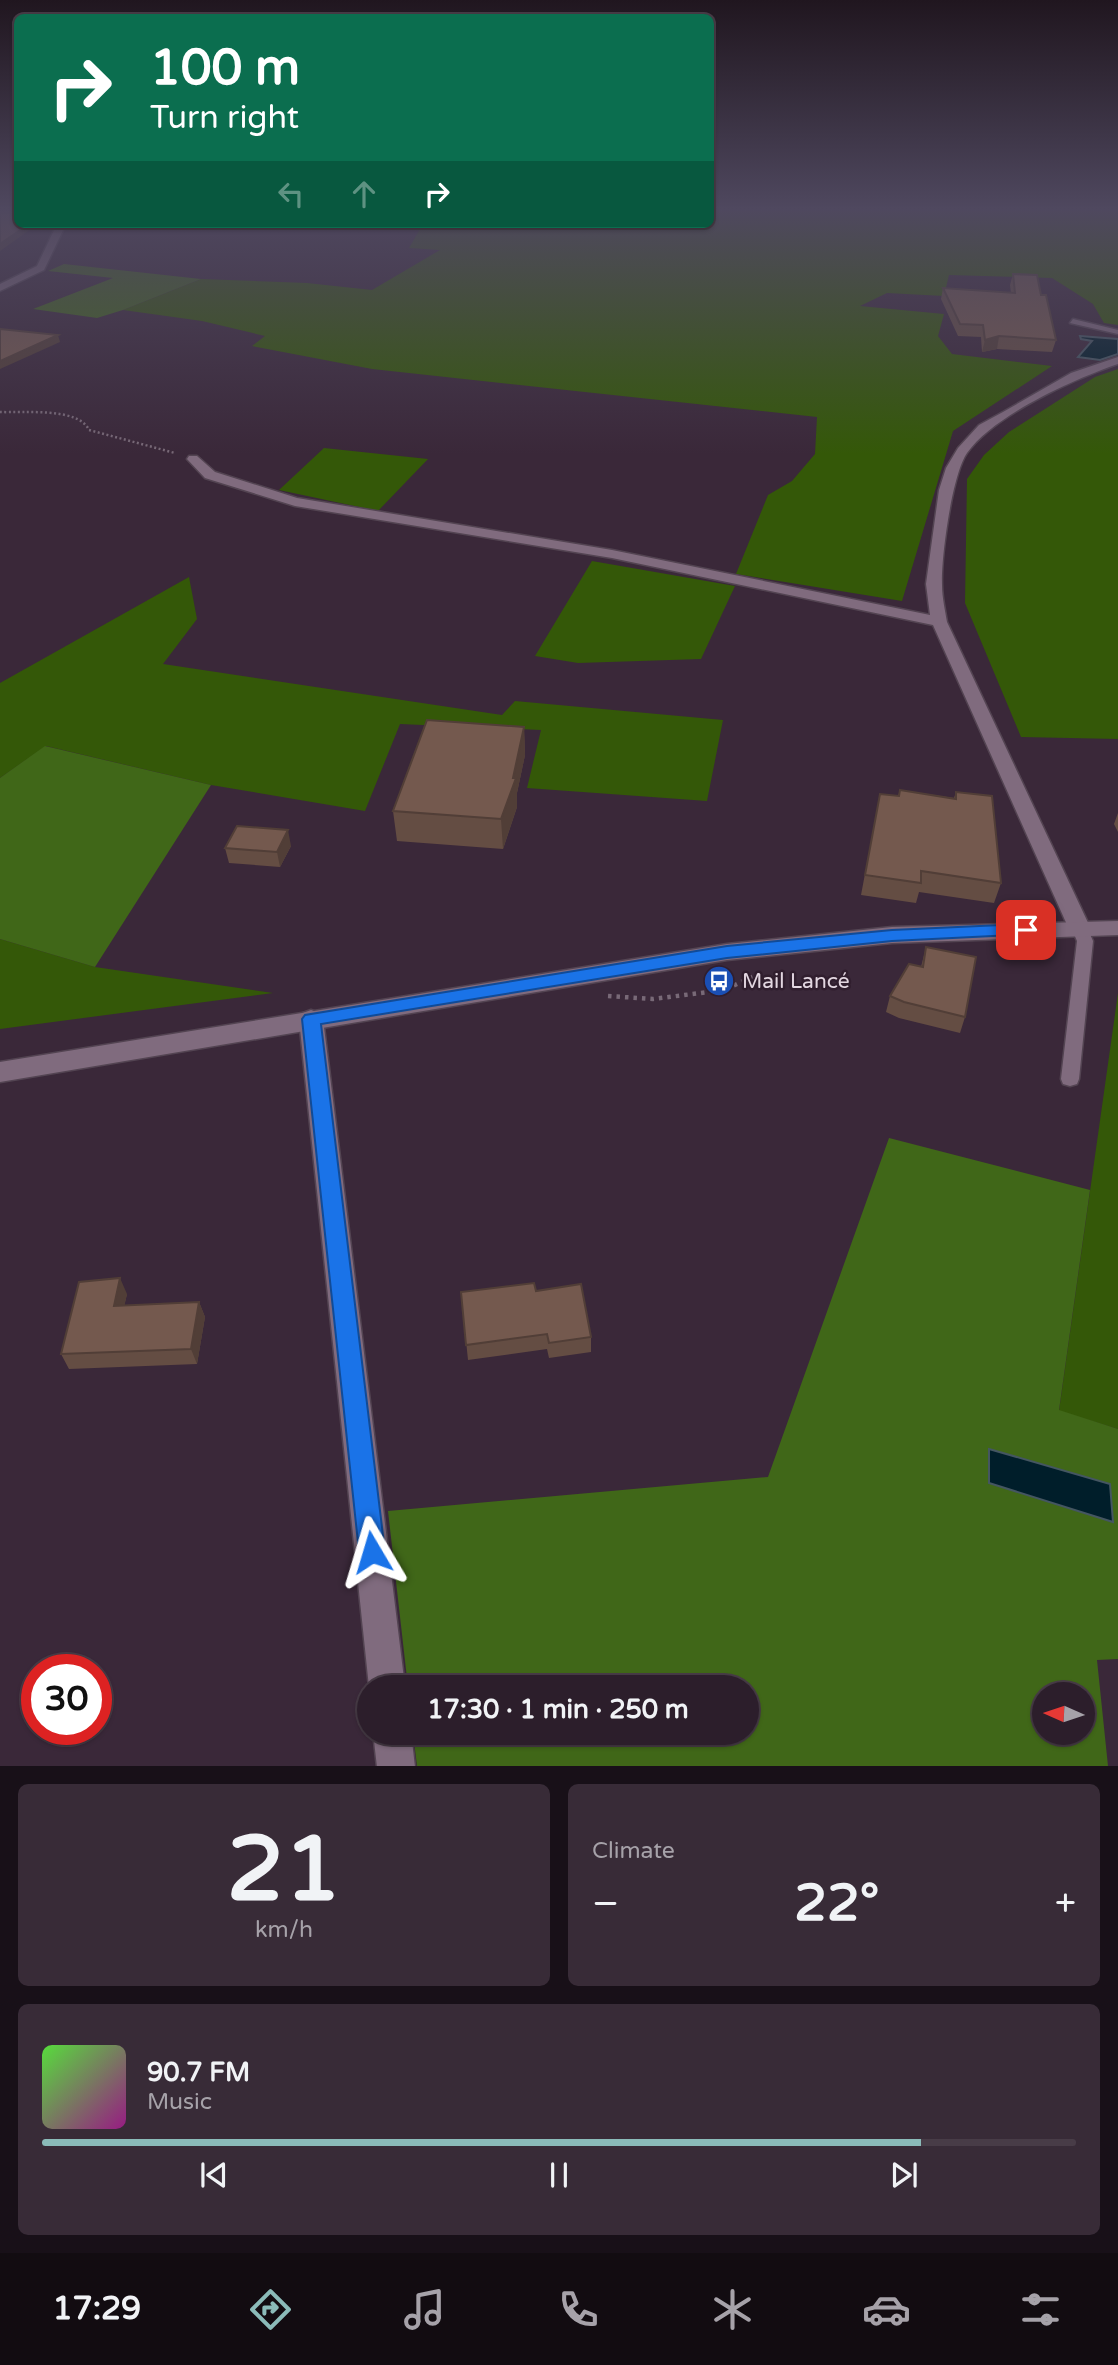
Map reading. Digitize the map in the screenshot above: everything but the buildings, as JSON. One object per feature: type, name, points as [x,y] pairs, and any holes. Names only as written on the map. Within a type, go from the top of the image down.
[{"type":"street","points":[[1079,927],[939,622],[934,584],[946,490],[952,468],[962,451],[983,428],[1007,414],[1075,375],[1118,360]]},
{"type":"street","points":[[193,459],[210,475],[295,502],[612,554],[939,622]]},
{"type":"street","points":[[0,1072],[727,952],[892,935],[1079,927],[1118,928]]},
{"type":"street","points":[[311,1019],[386,1675]]},
{"type":"street","points":[[394,1745],[396,1766]]},
{"type":"lane","points":[[1073,321],[1118,332]]},
{"type":"lane","points":[[1070,1079],[1085,941],[1079,927]]},
{"type":"path","points":[[0,412],[67,414],[87,425],[89,430],[193,459]]},
{"type":"path","points":[[603,996],[653,999],[724,990],[773,967]]},
{"type":"green space","points":[[84,289],[175,289],[97,318],[33,309]]},
{"type":"green space","points":[[175,289],[946,289],[944,296],[887,293],[860,306],[944,314],[938,336],[952,354],[1052,366],[953,431],[902,601],[736,574],[768,495],[792,481],[815,454],[817,417],[372,369],[252,346],[265,336],[202,321],[123,310]]},
{"type":"green space","points":[[1070,289],[1118,289],[1118,325],[1104,323],[1093,304]]},
{"type":"green space","points":[[1118,369],[1118,739],[1021,737],[965,603],[967,479],[984,455],[1009,432],[1095,377]]},
{"type":"green space","points":[[324,448],[428,459],[378,511],[279,490]]},
{"type":"green space","points":[[592,561],[735,586],[701,659],[578,663],[535,656]]},
{"type":"green space","points":[[189,577],[197,619],[163,664],[502,715],[515,701],[723,720],[707,801],[527,788],[541,730],[400,724],[365,811],[211,785],[46,746],[0,778],[0,683]]},
{"type":"green space","points":[[45,746],[211,785],[95,967],[0,939],[0,778]]},
{"type":"green space","points":[[0,939],[95,967],[273,993],[0,1029]]},
{"type":"green space","points":[[1118,993],[1118,1429],[1059,1411]]},
{"type":"green space","points":[[889,1138],[1090,1190],[1059,1410],[1118,1429],[1118,1659],[1097,1660],[1108,1766],[417,1766],[414,1745],[759,1745],[759,1675],[407,1675],[388,1511],[768,1477]]},
{"type":"water","points":[[1080,336],[1118,339],[1118,354],[1100,360],[1078,357],[1092,341],[1081,339]]},
{"type":"water","points":[[989,1449],[1110,1484],[1113,1522],[989,1483]]},
{"type":"place","name":"Mail Lancé","points":[[719,981]]},
{"type":"route","points":[[372,1552],[311,1019],[727,952],[892,935],[1026,930]]}]
